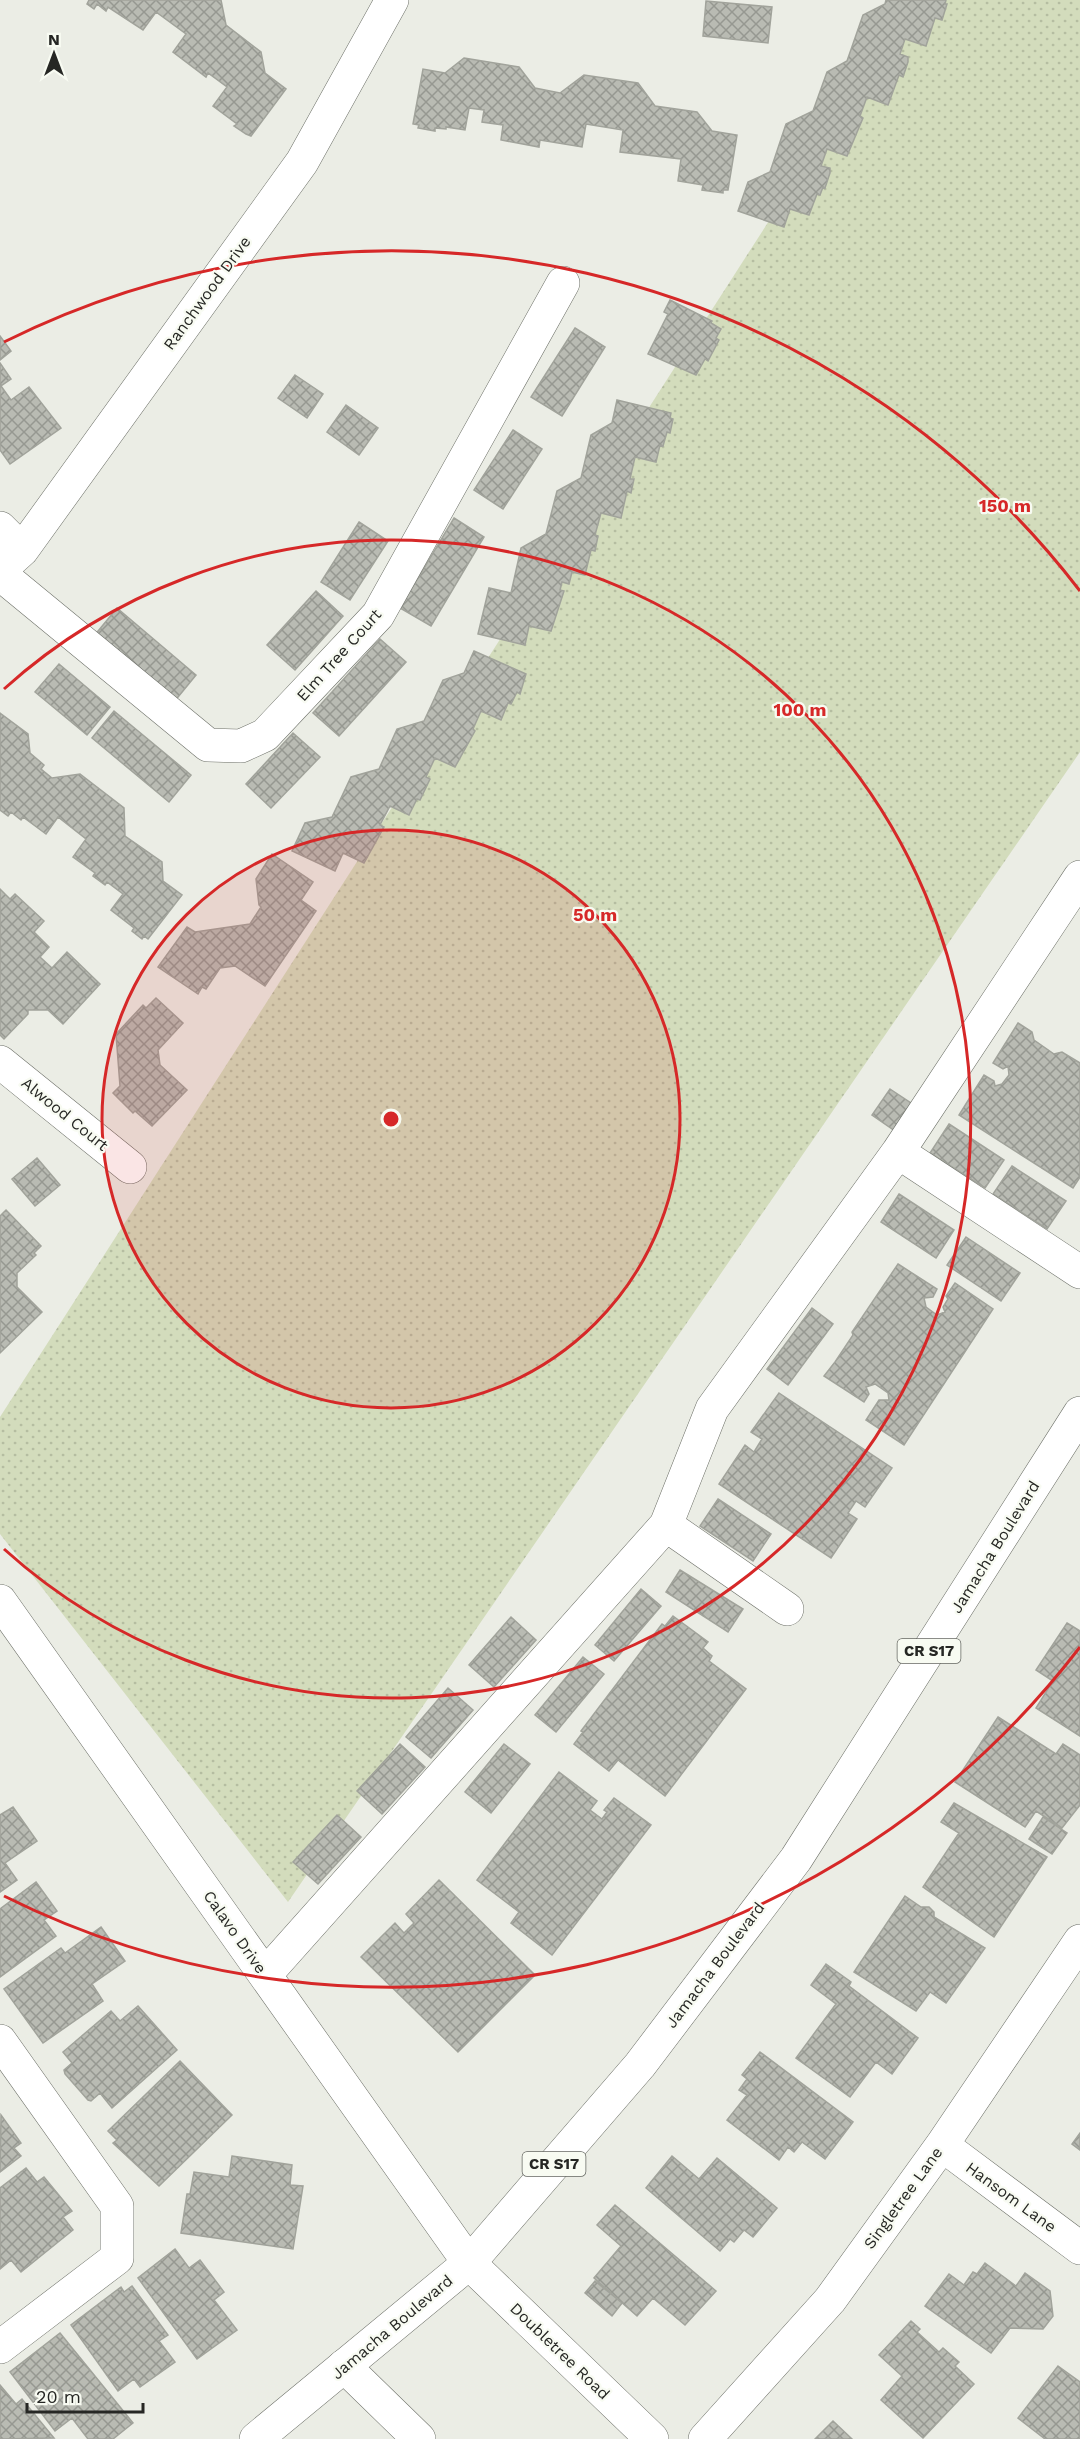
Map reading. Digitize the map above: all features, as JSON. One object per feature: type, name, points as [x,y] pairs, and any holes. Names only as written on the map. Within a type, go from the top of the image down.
[{"type":"street","name":"Ranchwood Drive","points":[[7,550],[302,162],[392,0]]},
{"type":"street","name":"Elm Tree Court","points":[[0,574],[208,745],[241,746],[265,735],[378,615],[563,283]]},
{"type":"street","points":[[265,1975],[666,1525],[712,1409],[898,1152],[1080,877]]},
{"type":"street","name":"Alwood Court","points":[[0,1062],[130,1167]]},
{"type":"street","points":[[898,1152],[1080,1272]]},
{"type":"street","name":"Jamacha Boulevard","points":[[255,2439],[469,2263],[640,2065],[796,1859],[1080,1413]]},
{"type":"street","points":[[666,1525],[787,1610]]},
{"type":"street","name":"Calavo Drive","points":[[0,1601],[469,2263]]},
{"type":"street","name":"Singletree Lane","points":[[705,2439],[830,2300],[942,2145],[1080,1941]]},
{"type":"street","points":[[0,2041],[117,2206],[117,2258],[0,2347]]},
{"type":"street","name":"Hansom Lane","points":[[942,2145],[1080,2248]]},
{"type":"street","name":"Doubletree Road","points":[[469,2263],[652,2439]]},
{"type":"street","points":[[344,2366],[419,2439]]},
{"type":"green space","points":[[911,0],[1080,0],[1080,752],[288,1902],[0,1534],[0,1417]]},
{"type":"building","points":[[89,0],[221,0],[226,25],[261,52],[265,73],[286,89],[251,136],[246,134],[234,126],[237,124],[213,106],[227,87],[208,73],[206,77],[173,52],[186,34],[156,12],[143,30],[108,7],[106,11],[97,4],[94,9],[87,4]]},
{"type":"building","points":[[886,0],[946,0],[945,4],[947,4],[942,20],[935,18],[926,46],[905,39],[900,54],[908,57],[908,62],[903,77],[899,75],[888,105],[867,97],[860,116],[863,118],[847,156],[827,149],[821,166],[830,168],[830,173],[825,188],[823,187],[820,195],[817,194],[809,215],[790,209],[784,227],[738,211],[748,182],[770,172],[786,124],[813,111],[827,72],[847,61],[863,15],[885,4]]},
{"type":"building","points":[[706,1],[772,7],[768,43],[703,36]]},
{"type":"building","points":[[464,58],[519,67],[535,88],[560,93],[584,75],[638,83],[655,106],[697,112],[712,131],[737,135],[728,190],[723,190],[723,193],[702,190],[703,185],[678,181],[681,159],[620,152],[623,130],[586,124],[582,147],[540,140],[539,147],[501,140],[503,125],[482,122],[484,110],[469,108],[465,130],[446,127],[446,129],[435,128],[435,131],[418,128],[419,125],[413,124],[423,69],[445,73]]},
{"type":"building","points":[[670,300],[712,321],[711,323],[721,329],[716,338],[719,340],[708,361],[705,359],[696,375],[648,354],[668,314],[664,312]]},
{"type":"building","points":[[575,328],[605,347],[562,416],[531,397]]},
{"type":"building","points":[[0,336],[11,351],[0,360]]},
{"type":"building","points":[[0,363],[11,379],[1,386],[11,400],[29,387],[61,428],[10,464],[0,450]]},
{"type":"building","points":[[295,375],[323,394],[307,418],[278,398]]},
{"type":"building","points":[[617,400],[671,413],[670,418],[673,419],[670,433],[667,432],[663,446],[660,445],[656,462],[635,457],[630,479],[634,479],[631,493],[627,491],[621,518],[601,513],[595,535],[598,536],[595,551],[591,550],[585,575],[572,572],[569,584],[562,582],[560,590],[564,591],[551,631],[529,626],[525,645],[478,634],[489,588],[511,593],[521,548],[546,534],[557,491],[581,478],[591,435],[612,423]]},
{"type":"building","points":[[346,405],[378,428],[359,455],[327,432]]},
{"type":"building","points":[[513,430],[542,449],[503,509],[474,490]]},
{"type":"building","points":[[454,518],[484,537],[431,626],[400,608]]},
{"type":"building","points":[[359,522],[388,541],[350,600],[321,582]]},
{"type":"building","points":[[316,591],[343,616],[295,670],[267,645]]},
{"type":"building","points":[[117,608],[196,675],[174,702],[94,636]]},
{"type":"building","points":[[380,639],[406,662],[339,736],[313,713]]},
{"type":"building","points":[[474,651],[526,674],[520,694],[517,692],[511,704],[508,703],[501,720],[481,711],[473,729],[475,731],[455,767],[435,758],[426,777],[430,779],[420,800],[417,799],[409,815],[390,806],[380,825],[384,827],[364,863],[343,853],[335,871],[292,851],[305,823],[332,817],[351,777],[379,769],[397,729],[424,721],[443,680],[464,673]]},
{"type":"building","points":[[59,664],[110,707],[87,735],[35,692]]},
{"type":"building","points":[[114,711],[191,775],[169,802],[92,738]]},
{"type":"building","points":[[0,713],[28,734],[30,753],[44,765],[41,769],[52,778],[80,774],[124,808],[125,836],[162,862],[163,881],[182,895],[148,939],[144,936],[142,939],[132,931],[134,928],[111,910],[123,894],[107,882],[105,885],[93,876],[95,873],[73,857],[86,839],[58,817],[46,834],[23,817],[21,820],[11,812],[8,816],[0,810]]},
{"type":"building","points":[[293,733],[320,757],[271,808],[246,784]]},
{"type":"building","points":[[272,854],[313,882],[301,900],[316,911],[265,986],[235,966],[220,968],[206,989],[202,987],[198,994],[158,967],[187,927],[195,932],[250,924],[261,907],[256,879]]},
{"type":"building","points":[[0,889],[10,899],[15,894],[44,921],[34,932],[49,947],[40,957],[52,968],[67,952],[100,984],[63,1024],[48,1010],[28,1010],[28,1014],[4,1039],[0,1035]]},
{"type":"building","points":[[156,998],[183,1023],[158,1050],[160,1065],[187,1090],[152,1126],[135,1111],[133,1113],[113,1093],[120,1086],[116,1034],[143,1005],[146,1008]]},
{"type":"building","points":[[1018,1023],[1032,1032],[1034,1040],[1054,1054],[1062,1052],[1080,1063],[1080,1177],[1073,1188],[959,1115],[984,1075],[994,1081],[995,1086],[1002,1084],[1009,1075],[1008,1066],[1003,1069],[993,1063]]},
{"type":"building","points":[[890,1089],[914,1105],[895,1131],[872,1115]]},
{"type":"building","points":[[949,1124],[1004,1160],[985,1188],[930,1153]]},
{"type":"building","points":[[37,1158],[60,1185],[35,1206],[12,1179]]},
{"type":"building","points":[[1012,1166],[1066,1201],[1047,1229],[993,1194]]},
{"type":"building","points":[[899,1194],[954,1230],[936,1258],[881,1222]]},
{"type":"building","points":[[6,1210],[41,1246],[34,1253],[36,1255],[17,1273],[17,1287],[42,1312],[0,1353],[0,1216]]},
{"type":"building","points":[[966,1237],[1020,1273],[1001,1301],[947,1265]]},
{"type":"building","points":[[898,1264],[937,1289],[933,1297],[924,1298],[926,1307],[937,1315],[945,1312],[943,1307],[948,1299],[946,1296],[955,1283],[993,1309],[904,1445],[866,1420],[879,1400],[889,1400],[888,1393],[875,1384],[866,1387],[869,1394],[864,1402],[824,1376]]},
{"type":"building","points":[[812,1308],[833,1324],[788,1385],[767,1369]]},
{"type":"building","points":[[779,1393],[892,1468],[865,1507],[856,1501],[848,1513],[857,1519],[831,1558],[719,1484],[745,1445],[754,1452],[762,1439],[751,1432]]},
{"type":"building","points":[[718,1499],[771,1534],[753,1561],[700,1526]]},
{"type":"building","points":[[680,1570],[743,1609],[728,1632],[666,1592]]},
{"type":"building","points":[[641,1589],[661,1606],[614,1661],[595,1645]]},
{"type":"building","points":[[673,1616],[708,1642],[703,1648],[712,1656],[709,1661],[746,1689],[665,1796],[618,1760],[609,1771],[574,1744],[583,1732],[581,1731],[662,1624],[665,1626]]},
{"type":"building","points":[[511,1617],[536,1640],[494,1687],[469,1665]]},
{"type":"building","points":[[1067,1623],[1080,1631],[1080,1736],[1036,1708],[1053,1681],[1036,1670]]},
{"type":"building","points":[[583,1657],[604,1674],[556,1732],[535,1715]]},
{"type":"building","points":[[448,1688],[473,1710],[431,1758],[406,1737]]},
{"type":"building","points":[[998,1717],[1056,1754],[1063,1744],[1080,1755],[1080,1805],[1062,1828],[1036,1811],[1025,1827],[955,1782]]},
{"type":"building","points":[[400,1744],[425,1767],[382,1814],[357,1791]]},
{"type":"building","points":[[504,1744],[530,1764],[491,1813],[465,1792]]},
{"type":"building","points":[[559,1772],[597,1801],[590,1810],[602,1819],[607,1812],[604,1810],[614,1798],[651,1825],[552,1955],[511,1923],[519,1912],[477,1880]]},
{"type":"building","points":[[954,1803],[1047,1857],[994,1937],[923,1887],[959,1833],[941,1822]]},
{"type":"building","points":[[13,1807],[37,1841],[5,1863],[17,1880],[0,1892],[0,1815]]},
{"type":"building","points":[[337,1815],[361,1837],[318,1884],[293,1862]]},
{"type":"building","points":[[1043,1817],[1067,1833],[1052,1854],[1029,1839]]},
{"type":"building","points":[[439,1880],[535,1975],[458,2052],[361,1957],[395,1923],[404,1933],[414,1923],[406,1914]]},
{"type":"building","points":[[36,1882],[57,1911],[44,1920],[56,1936],[0,1977],[0,1909]]},
{"type":"building","points":[[905,1896],[921,1907],[929,1907],[934,1912],[934,1917],[985,1948],[946,2003],[930,1992],[916,2011],[854,1972]]},
{"type":"building","points":[[101,1927],[125,1961],[92,1984],[103,2001],[43,2043],[4,1989],[61,1948],[65,1953]]},
{"type":"building","points":[[826,1964],[851,1982],[849,1986],[918,2038],[892,2074],[876,2062],[850,2097],[796,2058],[836,2004],[811,1985]]},
{"type":"building","points":[[138,2006],[177,2050],[112,2108],[100,2093],[91,2101],[88,2100],[65,2074],[64,2070],[72,2063],[63,2052],[111,2011],[120,2021]]},
{"type":"building","points":[[760,2052],[853,2122],[825,2159],[802,2142],[794,2152],[788,2147],[779,2160],[727,2120],[747,2095],[739,2090],[747,2079],[742,2075]]},
{"type":"building","points":[[180,2061],[232,2115],[159,2186],[113,2143],[117,2140],[108,2131]]},
{"type":"building","points":[[1,2115],[21,2143],[14,2148],[21,2156],[0,2172]]},
{"type":"building","points":[[1080,2133],[1080,2150],[1072,2144]]},
{"type":"building","points":[[232,2156],[292,2165],[290,2185],[303,2186],[293,2249],[181,2233],[187,2194],[190,2194],[194,2172],[229,2177]]},
{"type":"building","points":[[672,2156],[699,2179],[717,2158],[777,2208],[753,2237],[744,2230],[734,2242],[730,2239],[720,2251],[646,2188]]},
{"type":"building","points":[[26,2168],[37,2182],[44,2177],[72,2211],[63,2217],[73,2230],[21,2272],[11,2260],[0,2269],[0,2188]]},
{"type":"building","points":[[615,2205],[716,2291],[685,2325],[653,2298],[637,2316],[594,2278],[621,2246],[597,2225]]},
{"type":"building","points":[[175,2249],[189,2268],[200,2260],[224,2292],[214,2300],[237,2330],[197,2359],[138,2278]]},
{"type":"building","points":[[985,2263],[1016,2286],[1025,2273],[1050,2291],[1053,2316],[1043,2329],[1010,2328],[991,2353],[925,2306],[949,2274],[964,2285],[973,2272],[977,2274]]},
{"type":"building","points":[[595,2281],[622,2303],[612,2316],[585,2293]]},
{"type":"building","points":[[132,2286],[168,2335],[159,2341],[175,2362],[140,2387],[134,2379],[118,2391],[71,2325],[121,2287],[124,2292]]},
{"type":"building","points":[[911,2321],[920,2329],[917,2332],[939,2352],[943,2348],[959,2362],[955,2366],[974,2384],[923,2438],[881,2400],[902,2376],[879,2355]]},
{"type":"building","points":[[60,2333],[133,2423],[113,2439],[88,2439],[72,2418],[55,2431],[10,2372]]},
{"type":"building","points":[[1058,2366],[1080,2382],[1080,2439],[1045,2439],[1018,2418]]},
{"type":"building","points":[[0,2385],[16,2404],[22,2399],[54,2438],[0,2439]]},
{"type":"building","points":[[833,2421],[852,2439],[815,2439]]}]
